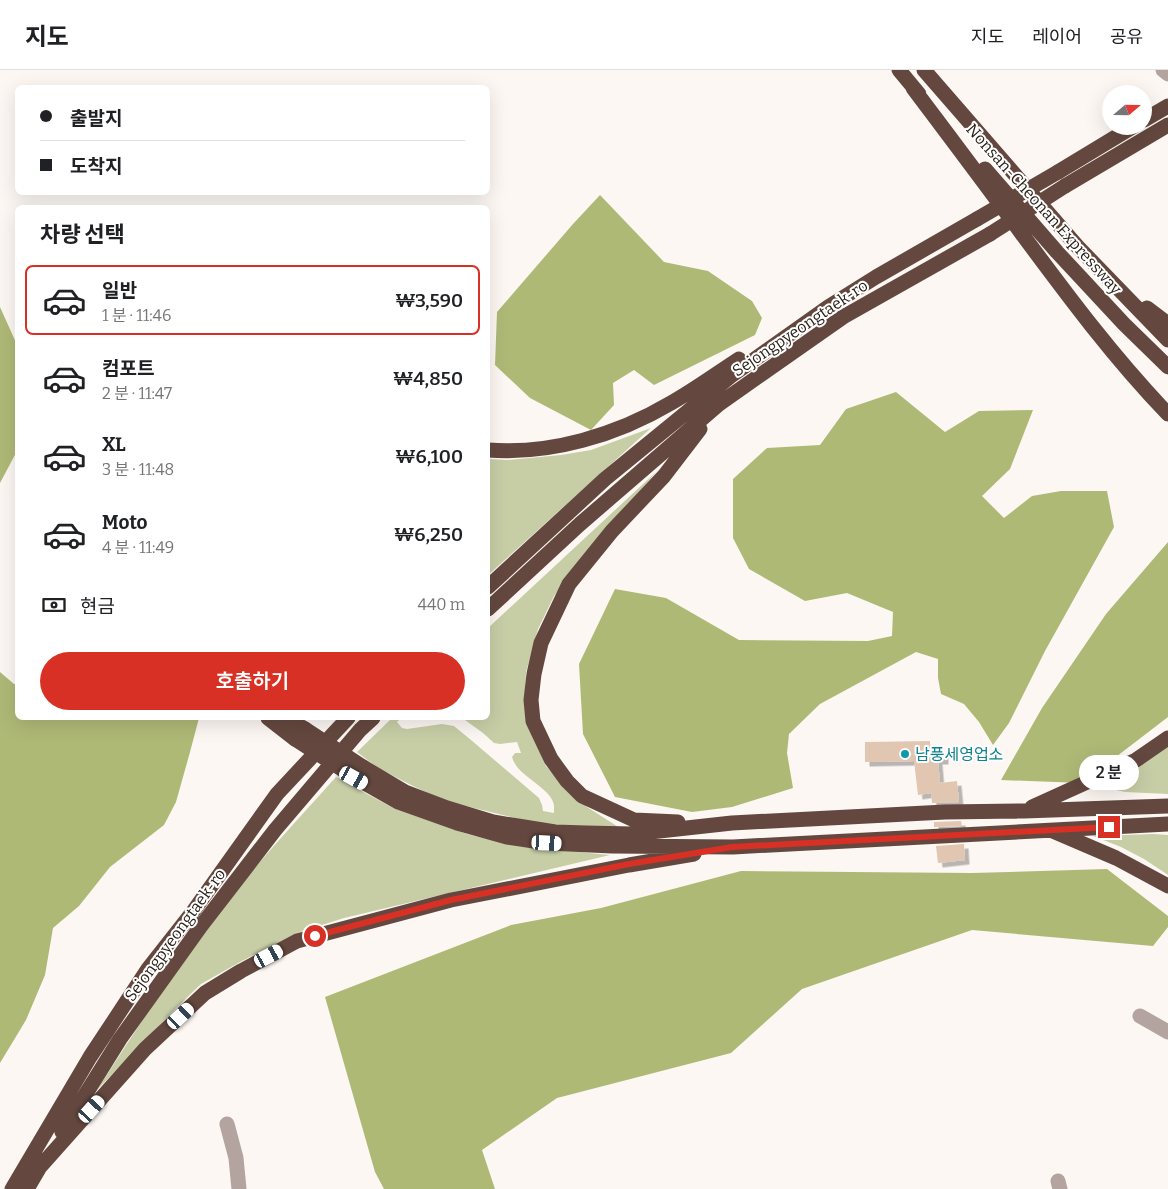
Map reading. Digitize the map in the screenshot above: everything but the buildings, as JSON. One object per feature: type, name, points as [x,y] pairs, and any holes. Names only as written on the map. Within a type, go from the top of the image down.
[{"type":"highway","name":"Nonsan-Cheonan Expressway","points":[[899,70],[1057,252],[1124,324],[1168,367]]},
{"type":"highway","name":"Nonsan-Cheonan Expressway","points":[[924,70],[1077,246],[1168,340]]},
{"type":"highway","points":[[913,88],[1100,338],[1168,414]]},
{"type":"highway","points":[[1152,115],[1166,107]]},
{"type":"highway","name":"Sejongpyeongtaek-ro","points":[[490,607],[580,524],[719,404],[843,317],[990,234],[1066,186],[1168,126]]},
{"type":"highway","name":"Sejongpyeongtaek-ro","points":[[490,585],[612,473],[730,376],[828,307],[876,277],[1119,135]]},
{"type":"highway","points":[[1077,246],[1168,324]]},
{"type":"highway","points":[[490,450],[536,449],[583,441],[626,426],[670,404],[759,346],[828,307]]},
{"type":"highway","points":[[719,404],[664,476],[612,531],[569,584],[541,643],[534,674],[531,700],[533,721],[551,759],[567,781],[582,796],[634,820],[732,823]]},
{"type":"highway","points":[[272,720],[300,734],[359,772],[398,802],[457,823],[507,837],[556,843],[621,846],[732,847],[1168,824]]},
{"type":"highway","points":[[288,720],[300,734]]},
{"type":"highway","name":"Sejongpyeongtaek-ro","points":[[12,1189],[90,1057],[148,969],[192,913],[277,794],[346,720]]},
{"type":"highway","name":"Sejongpyeongtaek-ro","points":[[27,1189],[120,1039],[201,926],[275,830],[360,730],[371,720]]},
{"type":"highway","points":[[1024,811],[1136,760],[1168,738]]},
{"type":"highway","points":[[359,772],[447,808],[494,822],[555,832],[632,834],[732,823],[944,812],[1168,806]]},
{"type":"highway","points":[[1050,830],[1116,858],[1168,886]]},
{"type":"highway","points":[[39,1168],[145,1049],[205,993],[241,971],[298,941],[451,900],[629,864],[732,847]]},
{"type":"street","points":[[1163,70],[1168,74]]},
{"type":"street","points":[[1140,1016],[1168,1032]]},
{"type":"street","points":[[227,1124],[236,1158],[239,1189]]},
{"type":"green space","points":[[600,195],[664,262],[708,271],[752,301],[762,318],[755,335],[654,385],[634,370],[613,383],[614,405],[591,430],[530,398],[495,365],[497,312]]},
{"type":"green space","points":[[0,307],[15,340],[15,455],[0,483]]},
{"type":"green space","points":[[896,392],[945,432],[979,411],[1033,410],[1010,469],[982,496],[1004,518],[1032,496],[1061,491],[1107,491],[1114,527],[1045,651],[1009,723],[993,745],[979,722],[964,704],[941,694],[938,678],[938,659],[916,652],[820,704],[789,734],[787,753],[793,788],[732,807],[692,812],[615,797],[583,734],[579,664],[615,589],[666,598],[739,640],[868,641],[892,636],[893,612],[847,593],[805,601],[749,569],[733,538],[733,479],[767,448],[820,445],[846,409]]},
{"type":"green space","points":[[651,428],[490,573],[490,459],[507,460],[591,450]]},
{"type":"green space","points":[[656,472],[578,564],[554,596],[538,629],[526,672],[525,704],[529,727],[546,766],[565,788],[587,807],[623,830],[562,826],[527,821],[445,801],[378,768],[357,752],[390,720],[399,720],[397,722],[402,728],[407,729],[442,724],[454,726],[539,798],[543,811],[554,813],[554,805],[551,798],[515,764],[512,757],[515,753],[521,753],[517,742],[494,743],[465,720],[490,720],[490,626]]},
{"type":"green space","points":[[1168,542],[1168,717],[1082,783],[1001,780],[1042,708],[1106,614]]},
{"type":"green space","points":[[0,672],[15,684],[15,720],[198,720],[176,802],[164,825],[110,867],[79,906],[53,928],[45,975],[26,1020],[0,1063]]},
{"type":"green space","points":[[1168,745],[1168,794],[1125,792],[1094,785]]},
{"type":"green space","points":[[336,777],[393,808],[467,834],[517,846],[610,855],[344,918],[297,933],[201,984],[97,1090],[167,983],[212,921],[257,865]]},
{"type":"green space","points":[[1168,835],[1168,875],[1121,847],[1093,836]]},
{"type":"green space","points":[[1107,869],[1168,916],[1168,927],[1153,946],[972,930],[802,989],[731,1053],[557,1098],[482,1150],[495,1189],[384,1189],[375,1172],[325,997],[511,925],[601,908],[741,871],[972,873]]},
{"type":"place","name":"남풍세영업소","points":[[905,754]]},
{"type":"route","points":[[315,936],[451,900],[629,864],[732,847],[1109,827]]}]
